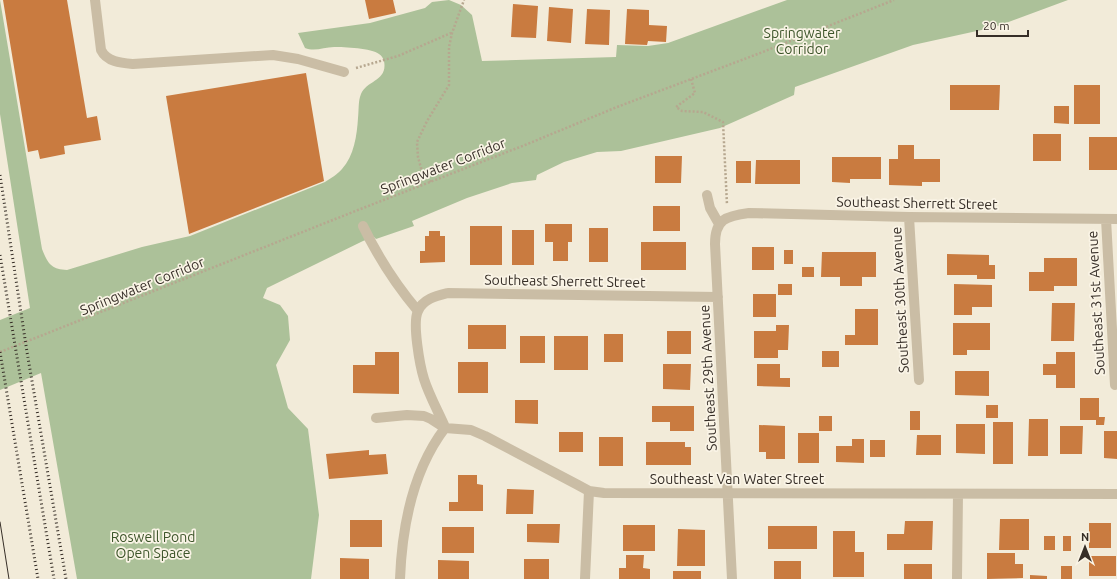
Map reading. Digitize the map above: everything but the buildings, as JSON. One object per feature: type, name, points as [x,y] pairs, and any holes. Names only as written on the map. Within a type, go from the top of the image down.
[{"type":"street","points":[[95,0],[101,50],[104,55],[120,63],[133,64],[274,55],[298,59],[344,72]]},
{"type":"street","points":[[708,195],[710,208],[723,221]]},
{"type":"street","name":"Southeast Sherrett Street","points":[[723,221],[734,216],[749,213],[910,217],[1117,218]]},
{"type":"street","name":"Southeast 30th Avenue","points":[[910,217],[918,380]]},
{"type":"street","name":"Southeast 31st Avenue","points":[[1106,219],[1114,385]]},
{"type":"street","name":"Southeast 29th Avenue","points":[[723,221],[715,236],[732,579]]},
{"type":"street","points":[[364,226],[381,260],[402,292],[418,311],[416,328],[423,378],[445,428],[434,443],[426,459],[412,500],[404,533],[400,579]]},
{"type":"street","name":"Southeast Sherrett Street","points":[[418,311],[430,298],[448,293],[718,297]]},
{"type":"street","name":"Southeast Van Water Street","points":[[376,418],[416,415],[431,419],[445,428],[471,430],[589,491],[604,493],[727,492],[1117,494]]},
{"type":"street","points":[[585,579],[589,491]]},
{"type":"street","points":[[957,579],[958,494]]},
{"type":"path","points":[[431,182],[421,168],[418,157],[418,142],[426,121],[449,85],[449,47],[452,33],[464,0]]},
{"type":"path","name":"Springwater Corridor","points":[[0,352],[617,107],[894,0]]},
{"type":"path","points":[[344,72],[398,56],[452,33]]},
{"type":"path","points":[[691,79],[695,92],[676,106],[682,111],[703,112],[722,122],[723,221]]},
{"type":"green space","name":"Roswell Pond Open Space","points":[[0,0],[42,249],[51,265],[67,270],[142,247],[190,236],[325,182],[340,171],[346,164],[354,145],[361,94],[364,89],[383,73],[384,61],[379,54],[364,49],[339,47],[316,49],[305,48],[298,33],[370,23],[425,8],[432,2],[449,0],[461,5],[472,15],[482,61],[616,57],[617,45],[648,46],[668,43],[787,0],[1068,0],[995,27],[913,45],[795,87],[794,95],[720,128],[621,151],[597,152],[564,162],[537,175],[536,180],[512,183],[467,198],[412,221],[414,226],[376,239],[374,237],[363,241],[267,288],[263,298],[280,305],[288,316],[290,340],[276,365],[288,408],[308,429],[319,515],[311,579],[77,579],[41,373],[0,390],[0,320],[30,308],[0,114]]},
{"type":"tram line","points":[[0,522],[9,579]]},
{"type":"railway","points":[[0,175],[27,352],[66,579]]},
{"type":"railway","points":[[0,255],[54,579]]},
{"type":"railway","points":[[0,352],[38,579]]}]
